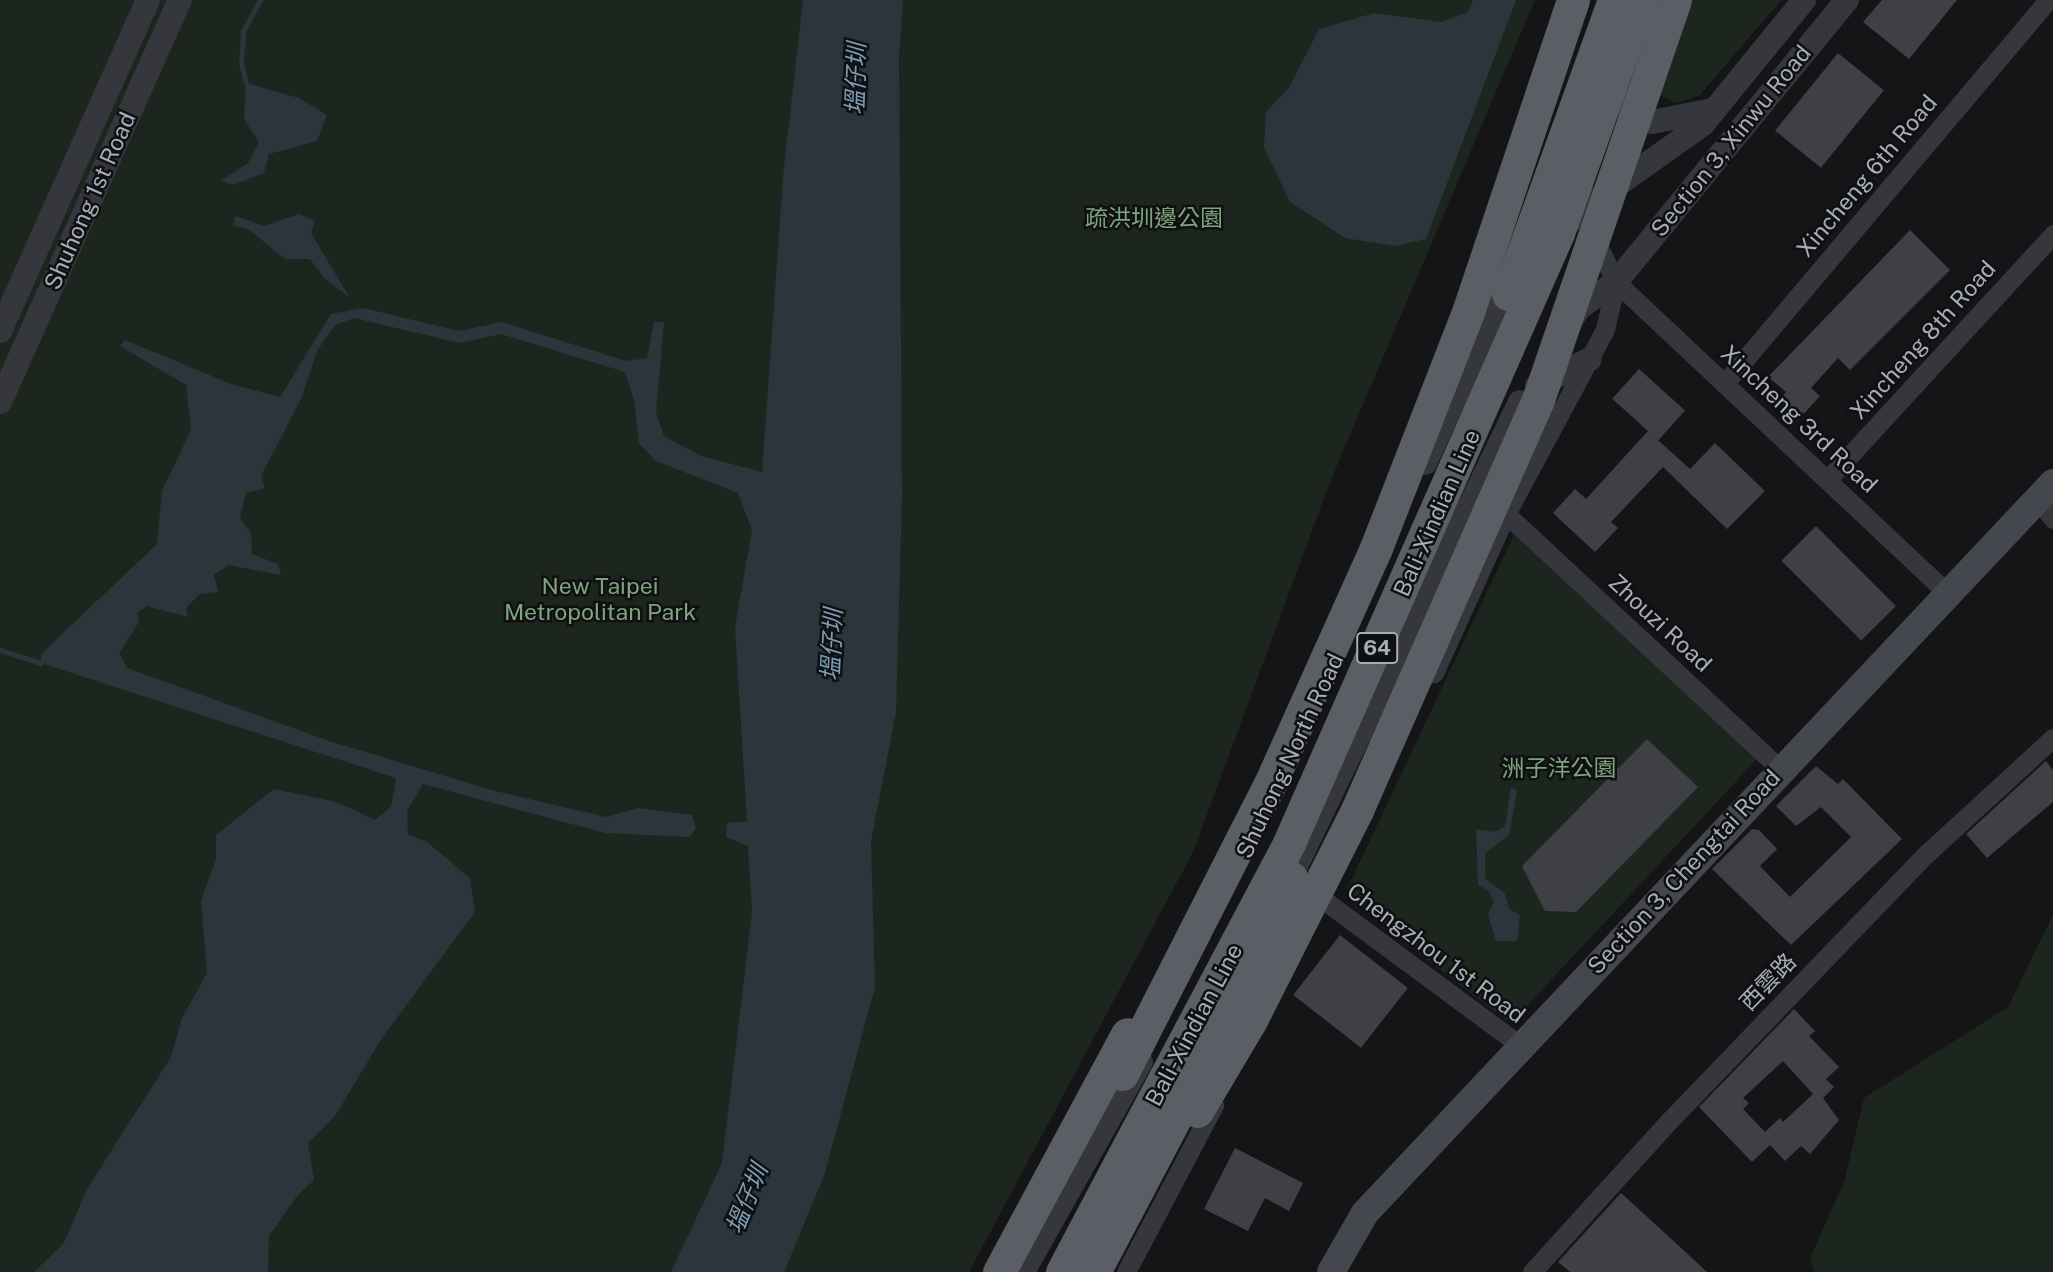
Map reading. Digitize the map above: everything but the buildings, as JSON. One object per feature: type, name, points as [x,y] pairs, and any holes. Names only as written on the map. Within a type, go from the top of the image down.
[{"type":"highway","points":[[1013,1272],[1122,1074],[1269,786],[1376,548],[1469,309],[1573,0]]},
{"type":"highway","name":"Bali-Xindian Line","points":[[1045,1272],[1285,813],[1499,320],[1615,0]]},
{"type":"highway","name":"Bali-Xindian Line","points":[[1062,1272],[1301,818],[1558,233],[1641,0]]},
{"type":"highway","points":[[1112,1272],[1197,1111],[1251,1020],[1357,810],[1538,400],[1675,0]]},
{"type":"highway","points":[[999,1272],[1216,863],[1265,810]]},
{"type":"highway","points":[[1094,1272],[1184,1103],[1291,878]]},
{"type":"main road","name":"Section 3, Chengtai Road","points":[[1331,1272],[1365,1213],[1947,593],[2048,501]]},
{"type":"street","name":"Shuhong 1st Road","points":[[0,331],[148,0]]},
{"type":"street","name":"Shuhong 1st Road","points":[[0,402],[180,0]]},
{"type":"street","points":[[1126,1272],[1321,898],[1458,625],[1506,514],[1605,329],[1616,282],[1581,211],[1575,170],[1654,0]]},
{"type":"street","name":"Section 3, Xinwu Road","points":[[1581,211],[1703,124],[1804,0]]},
{"type":"street","name":"Section 3, Xinwu Road","points":[[1616,282],[1847,0]]},
{"type":"street","name":"Xincheng 6th Road","points":[[1724,384],[2048,0]]},
{"type":"street","points":[[1617,84],[1631,112],[1652,122],[1713,110]]},
{"type":"street","name":"Shuhong North Road","points":[[1023,1272],[1157,1033],[1265,810],[1507,282],[1581,211]]},
{"type":"street","name":"Xincheng 8th Road","points":[[1828,479],[2053,234]]},
{"type":"street","points":[[1077,1272],[1291,878],[1524,393],[1579,308],[1616,282]]},
{"type":"street","name":"Xincheng 3rd Road","points":[[1616,282],[1947,593]]},
{"type":"street","points":[[1524,393],[1590,359]]},
{"type":"street","name":"Zhouzi Road","points":[[1506,514],[1780,769]]},
{"type":"street","name":"西雲路","points":[[1532,1272],[1670,1120],[1923,856],[2053,738]]},
{"type":"street","name":"Chengzhou 1st Road","points":[[1321,898],[1521,1046]]},
{"type":"green space","name":"New Taipei Metropolitan Park","points":[[0,0],[1535,0],[1330,482],[1193,852],[969,1272],[0,1272]]},
{"type":"green space","points":[[1689,0],[1781,0],[1699,96],[1675,103],[1659,94]]},
{"type":"green space","name":"洲子洋公園","points":[[1514,535],[1757,759],[1525,1008],[1507,1021],[1349,900],[1347,889]]},
{"type":"green space","points":[[2053,915],[2053,1272],[1814,1272],[1810,1258],[1844,1182],[1864,1098],[2008,1007]]},
{"type":"water","name":"塭仔圳","points":[[803,0],[903,0],[899,55],[902,495],[896,712],[871,841],[875,987],[824,1176],[784,1272],[671,1272],[722,1163],[752,912],[748,846],[726,837],[727,823],[747,821],[735,627],[752,530],[738,493],[656,461],[639,443],[634,400],[625,372],[501,334],[460,343],[354,318],[335,325],[317,351],[301,399],[261,476],[265,488],[246,493],[240,518],[251,533],[252,554],[278,564],[281,575],[229,565],[214,575],[218,592],[200,594],[186,608],[188,617],[147,606],[137,613],[139,622],[119,653],[127,668],[329,741],[495,791],[606,817],[638,808],[692,815],[696,828],[690,837],[605,833],[423,784],[407,811],[408,834],[427,842],[470,878],[475,912],[382,1038],[335,1116],[308,1143],[314,1180],[297,1196],[269,1236],[268,1272],[34,1272],[64,1243],[87,1189],[171,1057],[182,1018],[207,973],[201,901],[216,859],[216,835],[274,789],[337,802],[375,820],[391,806],[396,778],[41,663],[41,654],[157,544],[162,491],[191,430],[186,385],[120,346],[125,340],[231,384],[280,397],[331,314],[363,308],[459,331],[502,322],[626,361],[647,358],[654,322],[664,322],[656,413],[664,436],[701,456],[762,472],[784,167]]},
{"type":"water","points":[[1473,0],[1516,0],[1426,239],[1395,246],[1345,238],[1290,202],[1264,147],[1266,112],[1289,88],[1319,29],[1374,13],[1441,22],[1468,12]]},
{"type":"water","points":[[246,83],[299,98],[327,115],[317,141],[269,154],[264,173],[233,185],[221,181],[248,163],[259,142],[244,119]]},
{"type":"water","points":[[299,214],[315,221],[311,233],[350,298],[325,279],[310,259],[285,259],[248,229],[233,226],[235,216],[264,226]]},
{"type":"water","points":[[1511,787],[1517,791],[1509,835],[1485,854],[1485,878],[1505,894],[1509,909],[1520,915],[1517,941],[1496,941],[1488,914],[1494,902],[1488,890],[1478,885],[1476,829],[1494,832],[1505,826]]},
{"type":"waterway","points":[[246,83],[241,63],[243,31],[260,0]]},
{"type":"waterway","points":[[0,650],[41,663]]},
{"type":"park label","name":"疏洪圳邊公園","points":[[1154,218]]}]
